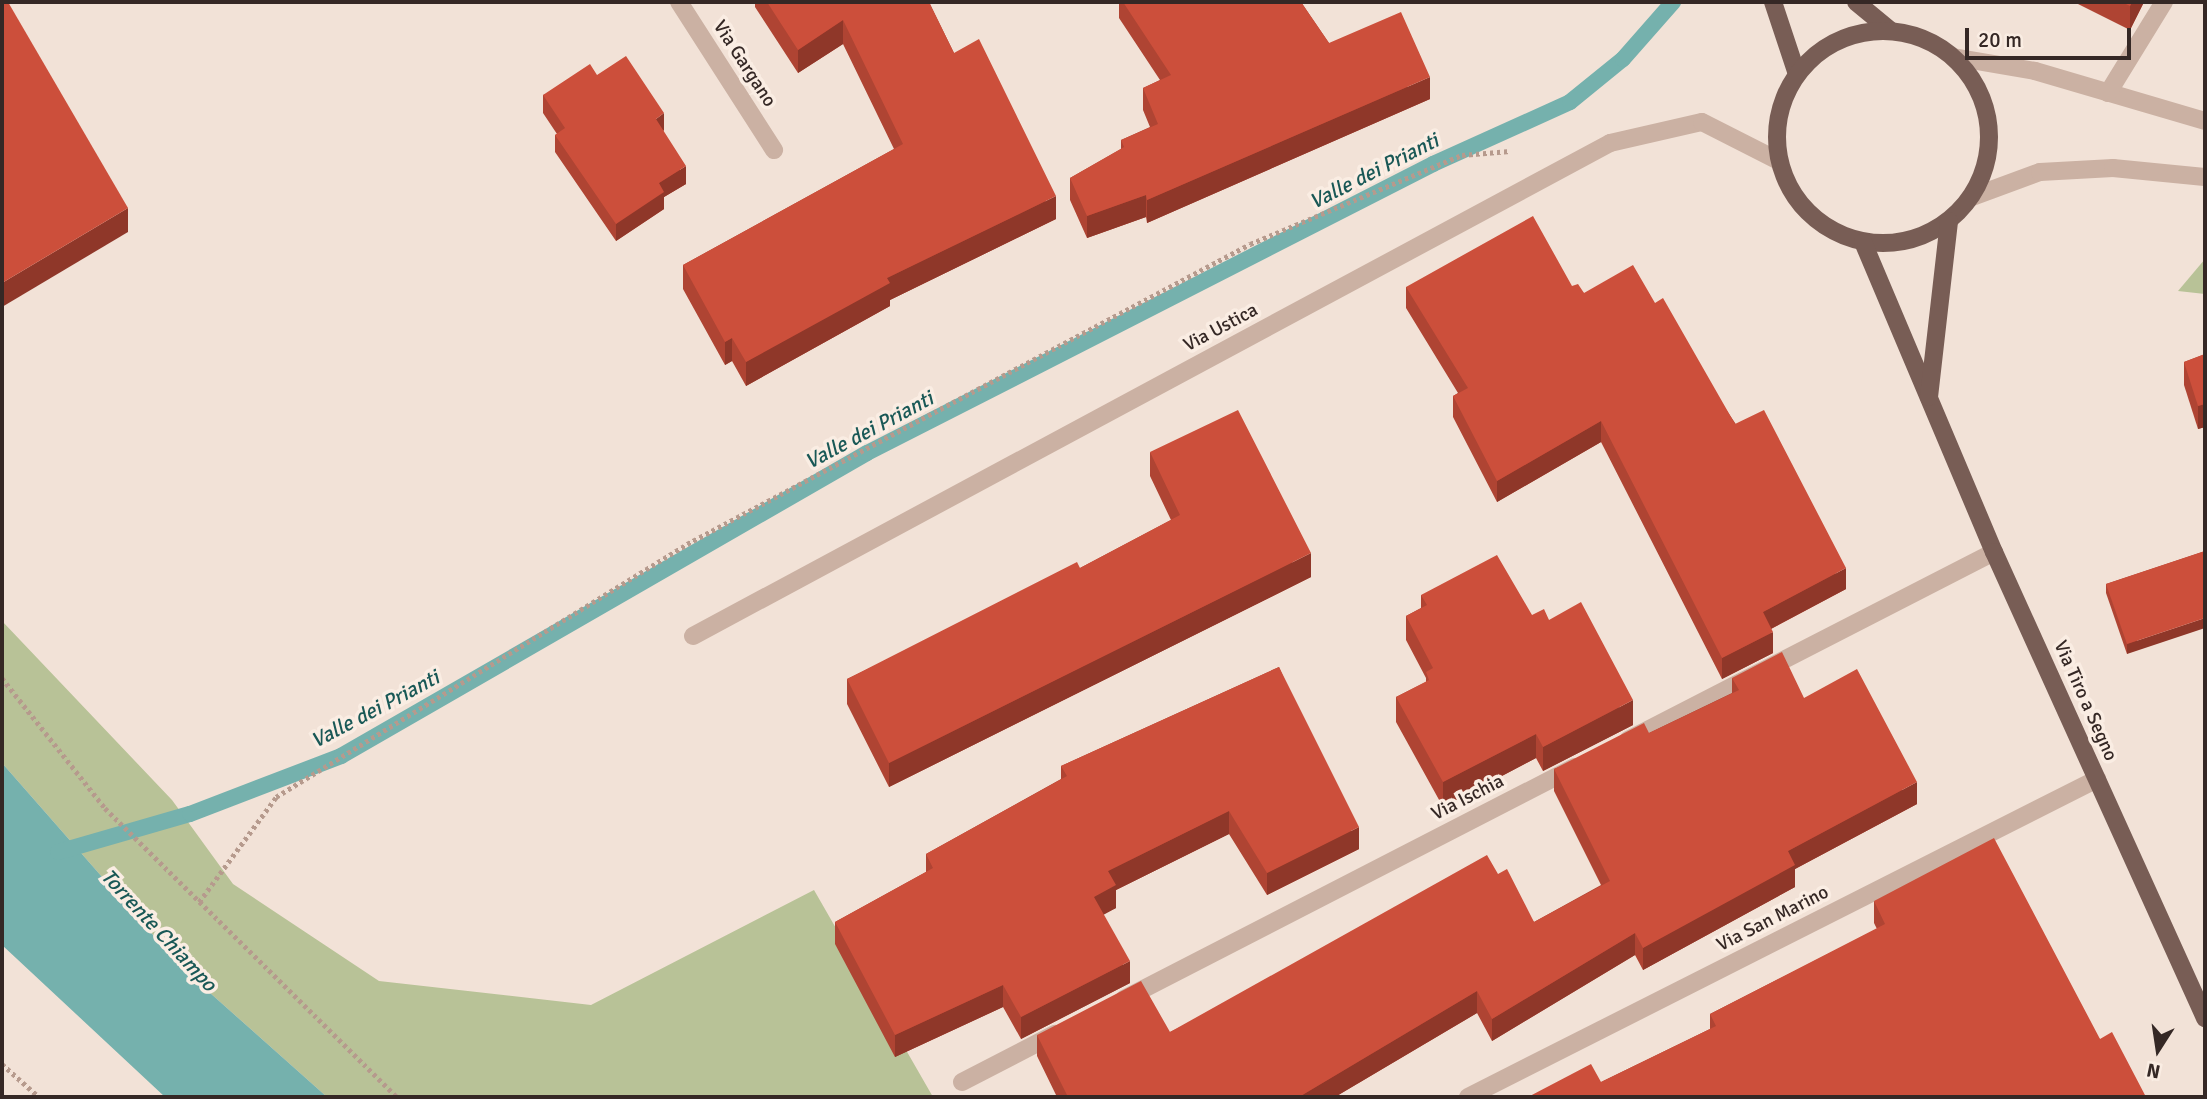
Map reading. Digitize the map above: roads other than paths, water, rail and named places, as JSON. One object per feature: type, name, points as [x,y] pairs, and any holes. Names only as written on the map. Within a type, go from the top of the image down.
[{"type":"main road","points":[[1773,2],[1797,74]]},
{"type":"main road","points":[[1856,2],[1891,31]]},
{"type":"main road","points":[[1891,31],[1925,39],[1953,57],[1973,80],[1987,118],[1985,169],[1972,197],[1949,221],[1913,238],[1863,242],[1809,214],[1779,161],[1782,101],[1797,74],[1823,49],[1855,34],[1891,31]]},
{"type":"main road","points":[[1928,401],[1949,221]]},
{"type":"main road","name":"Via Tiro a Segno","points":[[1863,242],[1994,552],[2205,1018]]},
{"type":"street","name":"Via Gargano","points":[[679,2],[774,150]]},
{"type":"street","points":[[2108,93],[2164,2]]},
{"type":"street","points":[[1953,57],[2108,93],[2205,121]]},
{"type":"street","name":"Via Ustica","points":[[693,636],[1610,143],[1702,122],[1779,161]]},
{"type":"street","points":[[1972,197],[2040,172],[2113,168],[2205,177]]},
{"type":"street","name":"Via Ischia","points":[[1111,1005],[1994,552]]},
{"type":"street","name":"Via San Marino","points":[[1468,1097],[2097,779]]},
{"type":"street","points":[[962,1082],[1074,1024]]},
{"type":"water","points":[[2,763],[182,968],[327,1097],[165,1097],[2,945]]},
{"type":"waterway","name":"Valle dei Prianti","points":[[58,852],[190,814],[341,756],[867,453],[1433,164],[1570,102],[1623,59],[1673,2]]},
{"type":"water label","name":"Torrente Chiampo","points":[[159,930]]}]
